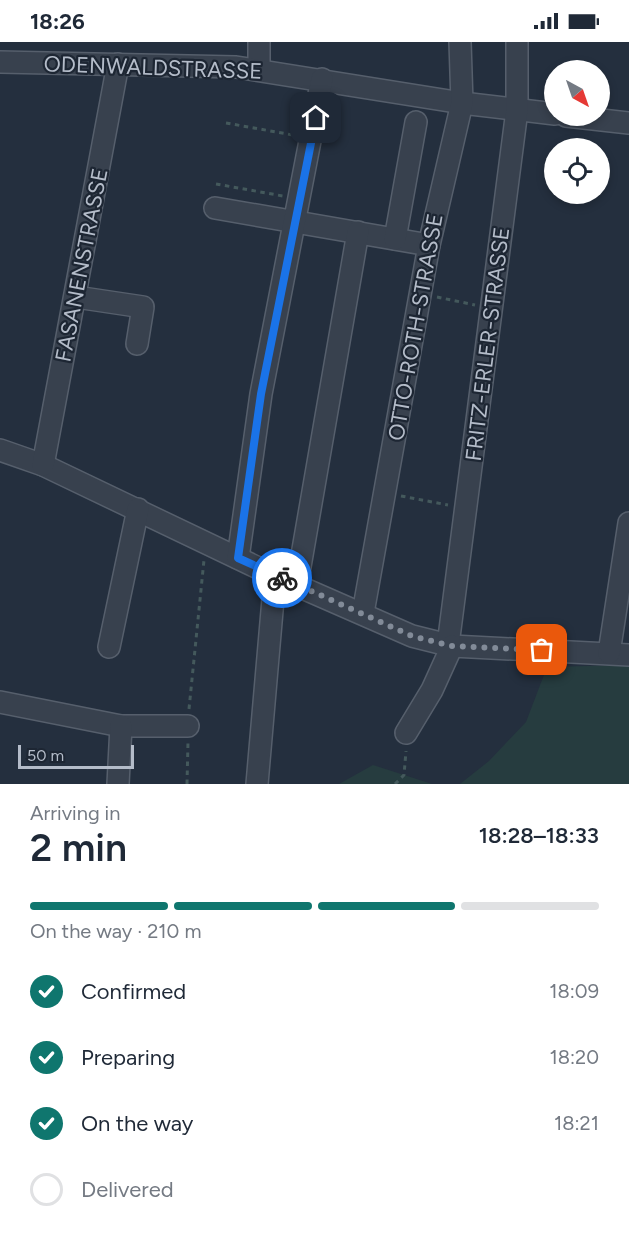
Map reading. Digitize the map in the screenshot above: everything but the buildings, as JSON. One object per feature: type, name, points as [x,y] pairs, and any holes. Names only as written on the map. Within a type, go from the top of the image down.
[{"type":"street","points":[[259,42],[259,69]]},
{"type":"street","name":"OTTO-ROTH-STRASSE","points":[[363,613],[429,245],[462,103],[460,42]]},
{"type":"street","name":"FRITZ-ERLER-STRASSE","points":[[406,733],[432,690],[450,645],[517,110],[517,42]]},
{"type":"street","name":"ODENWALDSTRASSE","points":[[0,62],[259,69],[462,103],[544,113]]},
{"type":"street","name":"FASANENSTRASSE","points":[[43,465],[118,64]]},
{"type":"street","points":[[238,558],[261,394],[322,79]]},
{"type":"street","points":[[610,121],[629,123]]},
{"type":"street","points":[[395,239],[416,122]]},
{"type":"street","points":[[215,208],[295,220],[429,245]]},
{"type":"street","points":[[297,584],[358,232]]},
{"type":"street","points":[[76,297],[144,299],[137,344]]},
{"type":"street","points":[[0,450],[43,465],[275,576],[412,636],[450,645],[619,654],[629,523]]},
{"type":"street","points":[[109,647],[138,509]]},
{"type":"street","points":[[256,784],[275,576]]},
{"type":"street","points":[[0,702],[121,726],[188,726]]},
{"type":"street","points":[[117,784],[121,726]]},
{"type":"path","points":[[226,123],[312,138]]},
{"type":"path","points":[[216,184],[300,200]]},
{"type":"path","points":[[420,293],[491,309]]},
{"type":"path","points":[[385,492],[467,508]]},
{"type":"path","points":[[187,784],[189,688],[207,543]]},
{"type":"path","points":[[395,784],[404,775],[406,733]]},
{"type":"green space","points":[[629,665],[629,784],[460,784],[489,761],[526,722],[547,667]]},
{"type":"green space","points":[[373,765],[432,784],[339,784]]},
{"type":"way so far","points":[[282,578],[412,636],[452,646],[542,650]]},
{"type":"route","points":[[282,578],[238,558],[261,394],[316,118]]}]
